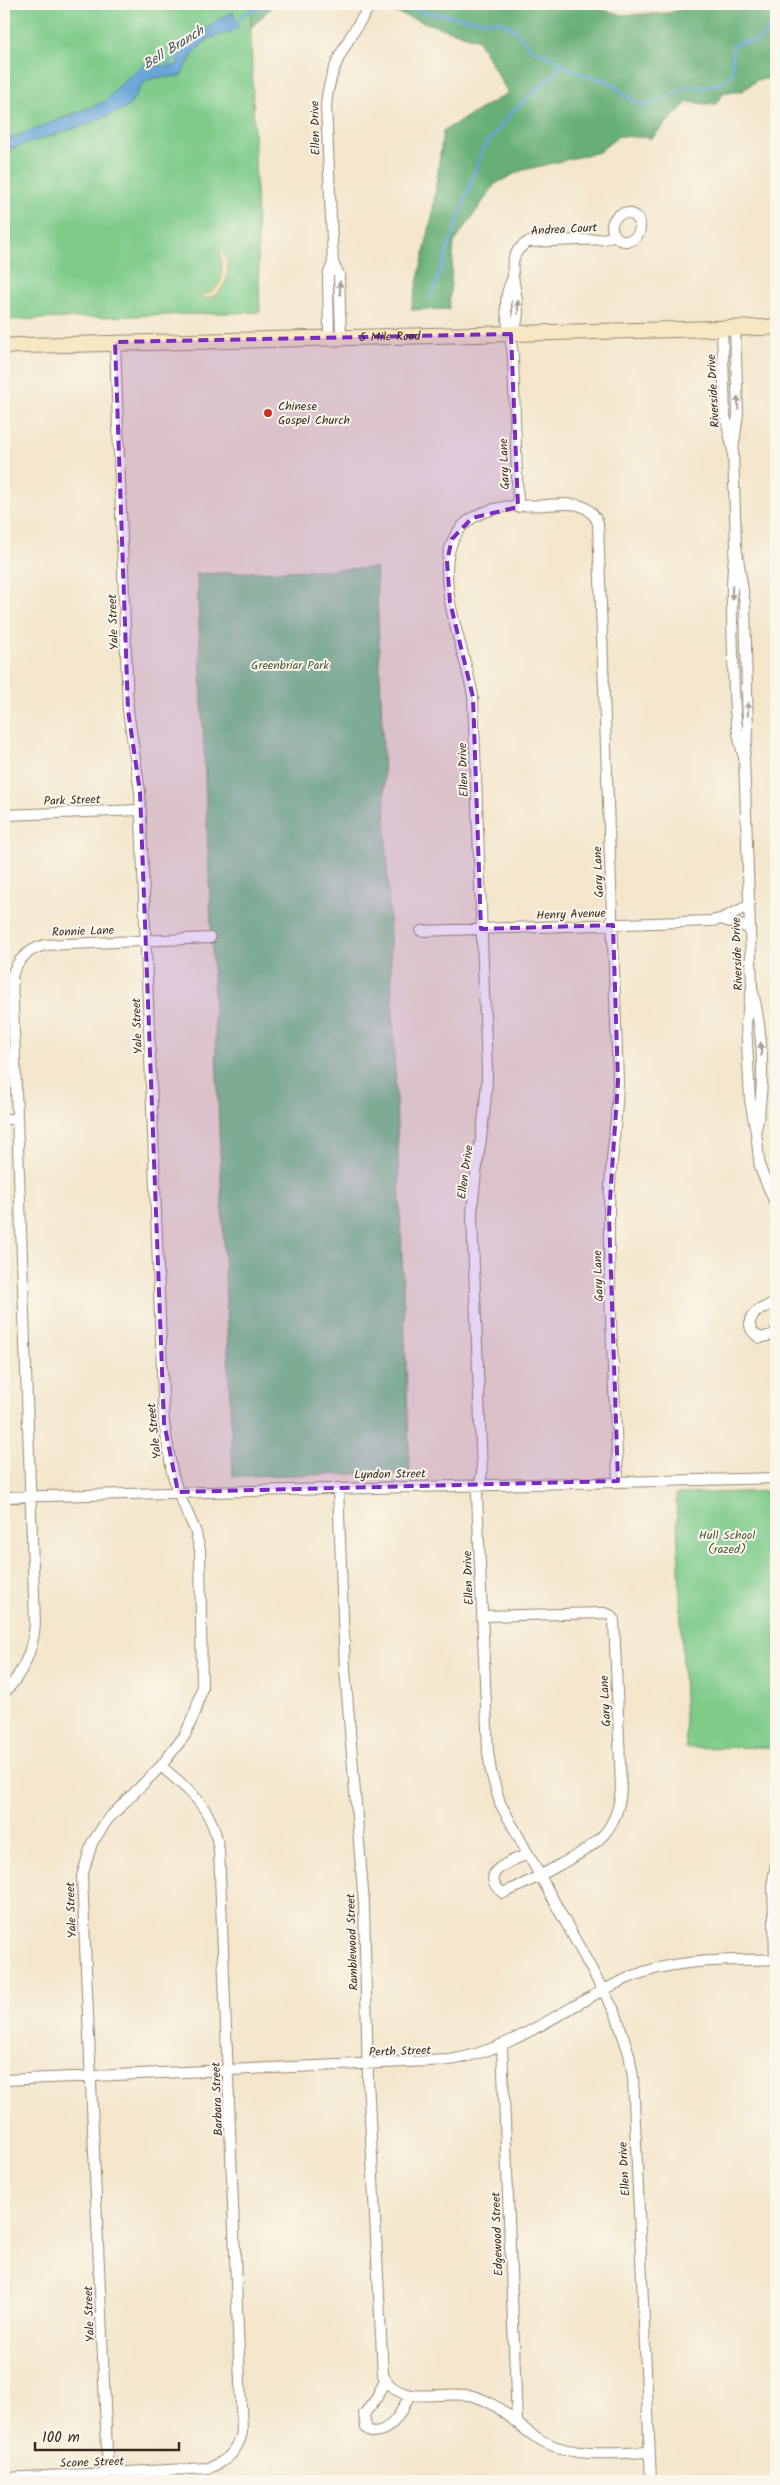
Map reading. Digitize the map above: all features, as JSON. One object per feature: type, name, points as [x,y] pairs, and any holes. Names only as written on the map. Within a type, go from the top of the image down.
[{"type":"main road","name":"5 Mile Road","points":[[4,346],[776,327]]},
{"type":"street","name":"Ellen Drive","points":[[335,337],[340,275],[333,263],[328,89],[337,60],[370,5]]},
{"type":"street","name":"Andrea Court","points":[[511,334],[518,325],[518,292],[512,280],[515,253],[528,242],[604,239],[614,235]]},
{"type":"street","name":"Riverside Drive","points":[[728,329],[738,414],[732,451],[736,545],[741,565],[746,614],[748,732],[744,757],[752,987],[746,1023],[750,1100],[760,1168],[765,1184],[776,1205]]},
{"type":"street","name":"Gary Lane","points":[[511,334],[518,507],[579,504],[590,510],[598,523],[618,1101],[609,1215],[618,1481]]},
{"type":"street","name":"Yale Street","points":[[108,2479],[92,2076],[82,1889],[84,1866],[92,1843],[108,1819],[161,1766],[190,1724],[200,1700],[203,1677],[200,1550],[191,1518],[178,1492],[167,1453],[164,1423],[141,810],[128,710],[115,342]]},
{"type":"street","name":"Ellen Drive","points":[[518,507],[504,507],[472,518],[452,539],[447,561],[450,602],[467,664],[473,697],[487,1096],[472,1216],[482,1473],[479,1485],[482,1616],[490,1772],[500,1803],[604,1991],[623,2032],[633,2077],[651,2481]]},
{"type":"street","name":"Park Street","points":[[4,815],[141,810]]},
{"type":"street","name":"Henry Avenue","points":[[422,931],[711,921],[721,919],[748,906]]},
{"type":"street","name":"Henry Avenue","points":[[721,919],[749,928]]},
{"type":"street","points":[[146,940],[210,938]]},
{"type":"street","name":"Ronnie Lane","points":[[4,1694],[24,1665],[34,1633],[31,1496],[11,985],[14,969],[21,958],[28,952],[45,945],[146,940]]},
{"type":"street","points":[[4,1119],[16,1119]]},
{"type":"street","points":[[776,1306],[764,1307],[750,1318],[752,1334],[760,1338],[766,1338],[774,1334],[776,1330]]},
{"type":"street","name":"Lyndon Street","points":[[4,1497],[776,1478]]},
{"type":"street","name":"Ramblewood Street","points":[[338,1488],[344,1669],[364,1904],[368,2064],[384,2379]]},
{"type":"street","name":"Gary Lane","points":[[482,1616],[604,1613],[610,1615],[614,1620],[622,1787],[618,1810],[610,1828],[597,1843],[541,1877]]},
{"type":"street","name":"Barbara Street","points":[[161,1766],[203,1804],[217,1836],[243,2423],[241,2438],[234,2451]]},
{"type":"street","points":[[528,1854],[499,1867],[494,1873],[493,1879],[496,1886],[503,1894],[541,1877]]},
{"type":"street","points":[[776,1863],[772,1881],[776,1959]]},
{"type":"street","name":"Perth Street","points":[[4,2080],[450,2060],[478,2055],[502,2046],[634,1976],[671,1965],[776,1959]]},
{"type":"street","name":"Edgewood Street","points":[[502,2046],[517,2421]]},
{"type":"street","points":[[410,2395],[390,2426],[382,2431],[371,2432],[366,2428],[364,2414],[376,2399],[384,2379],[395,2391],[410,2395],[446,2393],[470,2396],[493,2404],[540,2439],[572,2451],[595,2454],[649,2452]]},
{"type":"street","name":"Scone Street","points":[[4,2478],[108,2479],[209,2468],[220,2464],[234,2451]]},
{"type":"highlighted area","points":[[511,334],[518,507],[472,518],[452,539],[447,561],[450,602],[473,697],[481,929],[613,925],[618,1081],[609,1215],[618,1481],[178,1492],[164,1423],[140,792],[128,710],[115,342]]},
{"type":"green space","points":[[4,4],[250,4],[260,312],[4,320]]},
{"type":"green space","points":[[250,4],[275,4],[251,28]]},
{"type":"green space","points":[[369,4],[581,4],[623,15],[669,13],[699,4],[776,4],[776,78],[757,80],[741,92],[724,92],[715,105],[688,102],[652,138],[619,136],[599,152],[520,171],[495,184],[454,243],[449,309],[411,310],[432,217],[443,131],[508,93],[478,40]]},
{"type":"green space","name":"Greenbriar Park","points":[[376,568],[410,1473],[233,1476],[197,574]]},
{"type":"green space","name":"Hull School (razed)","points":[[776,1491],[776,1747],[686,1748],[676,1494]]},
{"type":"sand","points":[[223,251],[228,266],[226,281],[217,294],[210,298],[202,299],[201,296],[215,289],[221,279],[220,252]]},
{"type":"water","points":[[233,12],[238,27],[230,33],[213,37],[204,43],[196,51],[180,76],[153,78],[144,82],[128,107],[91,123],[4,151],[4,141],[104,102],[128,77],[145,64],[170,67],[178,65],[179,49],[222,17]]},
{"type":"waterway","name":"Bell Branch","points":[[254,4],[254,10]]},
{"type":"waterway","name":"Bell Branch","points":[[234,25],[245,13],[273,4]]},
{"type":"waterway","name":"Bell Branch","points":[[398,4],[423,12],[504,22],[515,30],[532,50],[553,58],[583,75],[609,81],[631,100],[643,106],[653,104],[685,88],[700,88],[722,83],[732,74],[733,46],[739,42],[758,41],[776,22]]},
{"type":"waterway","name":"Bell Branch","points":[[163,69],[181,54]]},
{"type":"waterway","points":[[431,298],[483,148],[513,111],[564,65]]},
{"type":"place","name":"Chinese Gospel Church","points":[[268,413]]}]
